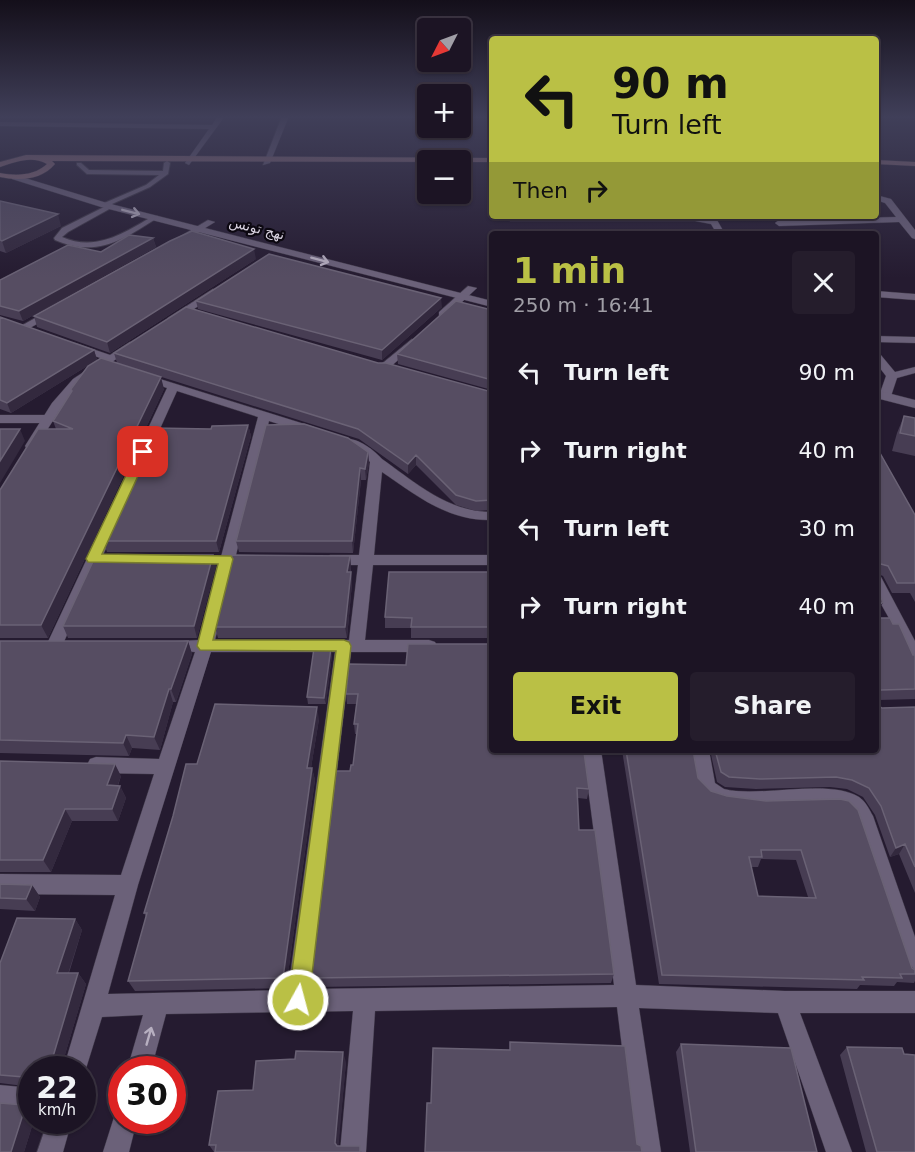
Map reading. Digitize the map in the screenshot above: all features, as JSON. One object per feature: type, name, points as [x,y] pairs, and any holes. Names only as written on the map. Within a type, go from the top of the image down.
[{"type":"main road","points":[[0,175],[15,177],[37,174],[45,170]]},
{"type":"street","points":[[37,174],[62,185],[131,201]]},
{"type":"street","name":"نهج تونس","points":[[15,177],[107,206],[200,224],[275,252],[489,303]]},
{"type":"street","points":[[879,198],[886,199],[915,237]]},
{"type":"street","points":[[154,207],[166,210]]},
{"type":"street","points":[[511,220],[603,219]]},
{"type":"street","points":[[700,219],[714,222],[720,231]]},
{"type":"street","points":[[776,220],[900,219]]},
{"type":"street","name":"نهج تونس","points":[[200,224],[212,222],[477,289],[462,297]]},
{"type":"street","points":[[169,246],[200,224]]},
{"type":"street","points":[[275,252],[291,242]]},
{"type":"street","points":[[165,323],[189,313],[222,286]]},
{"type":"street","points":[[879,294],[915,297]]},
{"type":"street","points":[[436,320],[462,297]]},
{"type":"street","points":[[25,328],[66,304]]},
{"type":"street","points":[[383,368],[418,336]]},
{"type":"street","points":[[879,339],[915,340]]},
{"type":"street","points":[[24,458],[65,393],[76,381],[137,341]]},
{"type":"street","points":[[68,343],[127,372],[354,444],[444,508],[476,518],[489,516]]},
{"type":"street","points":[[879,360],[892,376]]},
{"type":"street","points":[[915,370],[892,376],[881,395],[915,404]]},
{"type":"street","points":[[77,646],[48,646],[93,559],[173,387]]},
{"type":"street","points":[[0,411],[23,419]]},
{"type":"street","points":[[79,1056],[128,885],[205,646],[264,416]]},
{"type":"street","points":[[0,419],[48,419]]},
{"type":"street","points":[[298,1000],[350,646],[366,560],[377,462]]},
{"type":"street","points":[[93,559],[115,559]]},
{"type":"street","points":[[319,560],[489,560]]},
{"type":"street","points":[[879,586],[898,620],[915,660]]},
{"type":"street","points":[[879,621],[898,620]]},
{"type":"street","points":[[158,646],[447,646]]},
{"type":"street","points":[[592,753],[648,1152]]},
{"type":"street","points":[[700,753],[706,787],[719,796],[731,799],[835,798],[847,799],[858,805],[915,968]]},
{"type":"street","points":[[83,765],[166,767]]},
{"type":"street","points":[[0,884],[128,885]]},
{"type":"street","points":[[95,1006],[298,1000],[627,996],[785,1002],[915,1002]]},
{"type":"street","points":[[353,1152],[365,1000]]},
{"type":"street","points":[[785,1002],[839,1152]]},
{"type":"street","points":[[143,1056],[158,1003]]},
{"type":"street","points":[[0,1097],[18,1099]]},
{"type":"street","points":[[50,1152],[56,1134]]},
{"type":"street","points":[[116,1152],[121,1134]]},
{"type":"lane","points":[[85,170],[87,172],[166,173]]},
{"type":"lane","points":[[155,217],[111,243],[98,246],[81,246],[58,238],[65,230],[120,198],[148,186],[166,173],[166,170]]},
{"type":"building","points":[[0,201],[58,214],[2,241],[0,240]]},
{"type":"building","points":[[192,231],[254,249],[107,342],[34,316],[170,241]]},
{"type":"building","points":[[129,235],[153,238],[19,311],[0,306],[0,280],[68,245],[101,252]]},
{"type":"building","points":[[269,254],[441,298],[382,350],[196,301]]},
{"type":"building","points":[[456,301],[489,309],[489,379],[397,354]]},
{"type":"building","points":[[186,307],[378,363],[386,363],[489,391],[489,500],[476,501],[456,495],[416,455],[408,464],[358,429],[114,353]]},
{"type":"building","points":[[0,317],[94,350],[7,403],[0,400]]},
{"type":"building","points":[[101,358],[161,377],[41,625],[0,625],[0,490],[38,429],[73,429],[53,421],[72,391],[71,389],[88,366]]},
{"type":"building","points":[[904,416],[915,418],[915,436],[900,433]]},
{"type":"building","points":[[304,424],[348,438],[368,452],[365,469],[360,468],[352,541],[236,541],[266,425]]},
{"type":"building","points":[[248,425],[216,541],[103,541],[155,428],[211,429],[212,426]]},
{"type":"building","points":[[0,429],[20,429],[0,461]]},
{"type":"building","points":[[879,451],[915,515],[915,583],[897,583],[888,566],[879,565]]},
{"type":"building","points":[[96,555],[213,555],[194,626],[63,626]]},
{"type":"building","points":[[232,555],[350,556],[347,572],[351,572],[345,627],[215,627]]},
{"type":"building","points":[[389,572],[489,572],[489,627],[411,627],[412,618],[385,617]]},
{"type":"building","points":[[879,593],[883,602],[879,605]]},
{"type":"building","points":[[879,618],[890,618],[893,624],[899,624],[915,655],[915,689],[881,690],[879,692]]},
{"type":"building","points":[[0,641],[188,641],[171,689],[169,689],[154,737],[126,735],[123,743],[0,740]]},
{"type":"building","points":[[408,644],[489,644],[489,753],[584,753],[589,789],[577,788],[579,830],[595,830],[614,974],[311,978],[336,771],[350,771],[353,765],[358,724],[354,724],[358,694],[346,694],[349,664],[406,665]]},
{"type":"building","points":[[314,648],[331,648],[324,698],[307,697]]},
{"type":"building","points":[[215,704],[317,707],[307,768],[312,768],[283,978],[128,981],[147,913],[144,913],[186,764],[197,764]]},
{"type":"building","points":[[879,706],[882,708],[915,707],[915,867],[905,844],[896,848],[881,806],[869,788],[852,780],[836,777],[760,779],[729,777],[721,772],[716,753],[879,753]]},
{"type":"building","points":[[626,753],[694,753],[698,778],[711,791],[727,796],[766,801],[840,799],[849,801],[858,810],[912,968],[915,970],[915,974],[900,974],[902,978],[862,977],[864,980],[662,975]],"holes":[[[761,850],[801,850],[816,898],[758,896],[749,857],[762,857]]]},
{"type":"building","points":[[0,761],[115,764],[107,785],[120,786],[112,809],[65,809],[43,860],[0,860]]},
{"type":"building","points":[[0,884],[32,885],[26,899],[0,898]]},
{"type":"building","points":[[17,918],[75,919],[57,973],[78,973],[53,1056],[18,1056],[18,1076],[0,1075],[0,963]]},
{"type":"building","points":[[510,1042],[625,1046],[637,1144],[641,1146],[642,1152],[425,1152],[427,1103],[431,1103],[433,1048],[510,1050]]},
{"type":"building","points":[[681,1044],[791,1048],[817,1152],[696,1152]]},
{"type":"building","points":[[847,1047],[902,1048],[904,1054],[915,1055],[915,1152],[877,1152]]},
{"type":"building","points":[[296,1051],[343,1052],[335,1143],[337,1146],[360,1146],[360,1152],[215,1152],[216,1145],[209,1145],[218,1091],[253,1090],[256,1061],[295,1059]]},
{"type":"building","points":[[0,1103],[18,1105],[18,1130],[11,1152],[0,1152]]},
{"type":"route","points":[[143,452],[93,559],[226,559],[205,646],[344,646],[298,1000]]}]
